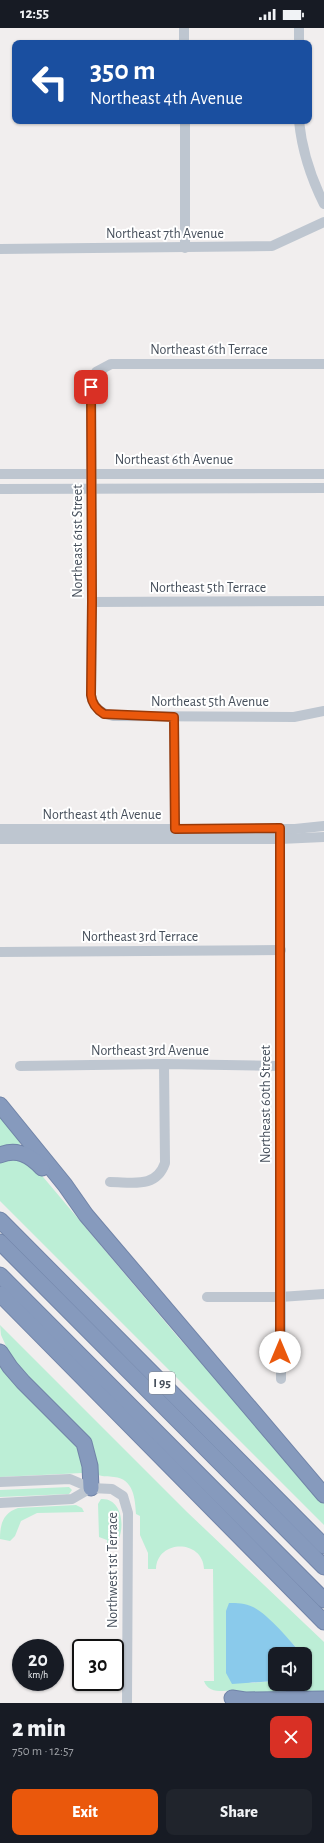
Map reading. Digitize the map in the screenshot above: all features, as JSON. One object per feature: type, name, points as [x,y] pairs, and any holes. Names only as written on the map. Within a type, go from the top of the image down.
[{"type":"highway","points":[[0,1105],[65,1185],[86,1215]]},
{"type":"highway","points":[[0,1155],[14,1152],[32,1158],[86,1215],[324,1495]]},
{"type":"highway","name":"I 95","points":[[0,1220],[324,1546]]},
{"type":"highway","points":[[0,1242],[324,1567]]},
{"type":"highway","points":[[0,1275],[324,1600]]},
{"type":"highway","points":[[0,1294],[324,1622]]},
{"type":"highway","points":[[0,1352],[23,1382],[84,1443],[90,1466],[91,1488]]},
{"type":"highway","points":[[232,1698],[245,1700],[324,1699]]},
{"type":"street","points":[[184,28],[184,40]]},
{"type":"street","points":[[299,28],[299,40]]},
{"type":"street","points":[[185,124],[185,248]]},
{"type":"street","points":[[299,124],[301,140],[309,170],[324,204]]},
{"type":"street","name":"Northeast 7th Avenue","points":[[0,249],[272,246],[324,222]]},
{"type":"street","name":"Northeast 6th Terrace","points":[[96,372],[111,364],[324,364]]},
{"type":"street","name":"Northeast 61st Street","points":[[96,372],[91,387],[91,695],[92,702],[97,709]]},
{"type":"street","name":"Northeast 6th Avenue","points":[[0,474],[324,474]]},
{"type":"street","name":"Northeast 6th Avenue","points":[[0,489],[324,488]]},
{"type":"street","name":"Northeast 5th Terrace","points":[[92,602],[324,601]]},
{"type":"street","name":"Northeast 5th Avenue","points":[[97,709],[104,714],[113,716],[174,717],[294,717],[324,711]]},
{"type":"street","points":[[174,717],[175,834]]},
{"type":"street","name":"Northeast 4th Avenue","points":[[0,839],[175,834],[280,828],[295,829],[324,826]]},
{"type":"street","name":"Northeast 60th Street","points":[[280,828],[281,1379]]},
{"type":"street","name":"Northeast 4th Avenue","points":[[0,829],[175,834],[280,839],[324,837]]},
{"type":"street","name":"Northeast 3rd Terrace","points":[[0,952],[280,950]]},
{"type":"street","points":[[110,1182],[145,1182],[158,1176],[165,1163],[164,1064]]},
{"type":"street","name":"Northeast 3rd Avenue","points":[[20,1066],[164,1064],[280,1066]]},
{"type":"street","points":[[207,1297],[280,1298],[324,1294]]},
{"type":"street","name":"Northwest 1st Terrace","points":[[0,1482],[70,1480],[91,1488],[116,1490],[122,1496],[128,1509],[127,1703]]},
{"type":"street","points":[[0,1503],[72,1500],[91,1488]]},
{"type":"green space","points":[[0,1115],[21,1141],[19,1146],[0,1148]]},
{"type":"green space","points":[[15,1158],[33,1165],[177,1336],[324,1502],[324,1525],[0,1201],[0,1163],[6,1159]]},
{"type":"green space","points":[[0,1325],[187,1512],[324,1642],[324,1694],[249,1695],[236,1691],[217,1691],[206,1685],[204,1681],[214,1681],[213,1569],[204,1569],[202,1559],[196,1552],[189,1548],[180,1546],[171,1548],[164,1552],[158,1559],[156,1569],[148,1569],[148,1553],[140,1535],[140,1516],[136,1514],[134,1496],[129,1486],[121,1479],[98,1475],[12,1359],[1,1335]]},
{"type":"green space","points":[[0,1365],[76,1444],[85,1470],[82,1473],[0,1477]]},
{"type":"green space","points":[[69,1487],[72,1490],[69,1494],[0,1497],[0,1490]]},
{"type":"green space","points":[[101,1499],[109,1500],[115,1505],[119,1512],[121,1521],[119,1538],[108,1550],[107,1540],[99,1537],[98,1504]]},
{"type":"green space","points":[[76,1505],[82,1508],[84,1512],[37,1513],[21,1521],[15,1536],[10,1541],[0,1539],[3,1520],[13,1510],[18,1508]]},
{"type":"water","points":[[229,1603],[247,1605],[259,1610],[279,1628],[296,1647],[268,1647],[268,1681],[232,1684],[226,1673],[226,1611]]},
{"type":"route","points":[[91,387],[92,702],[97,709],[104,714],[113,716],[174,717],[175,829],[280,828],[280,1352]]}]
